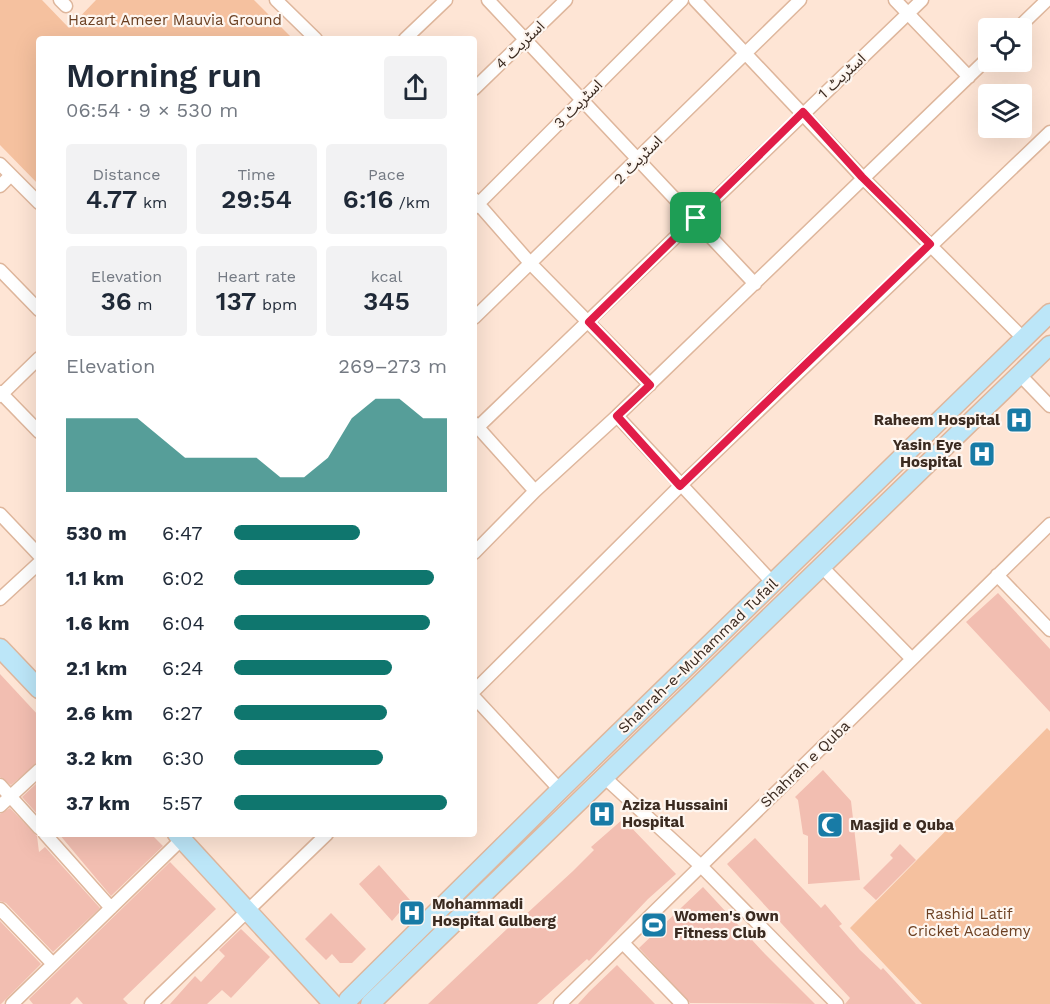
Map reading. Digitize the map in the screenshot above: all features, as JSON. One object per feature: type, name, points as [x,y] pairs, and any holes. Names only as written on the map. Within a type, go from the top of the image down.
[{"type":"main road","name":"Shahrah-e-Muhammad Tufail","points":[[342,1003],[1050,313]]},
{"type":"main road","name":"Shahrah-e-Muhammad Tufail","points":[[369,1004],[1050,345]]},
{"type":"main road","points":[[0,648],[36,686]]},
{"type":"main road","points":[[183,837],[247,911],[342,1003]]},
{"type":"street","points":[[276,0],[313,36]]},
{"type":"street","points":[[408,36],[446,0]]},
{"type":"street","points":[[488,0],[696,218],[754,284]]},
{"type":"street","name":"اسٹریٹ 4","points":[[477,86],[566,0]]},
{"type":"street","name":"اسٹریٹ 3","points":[[477,203],[682,0]]},
{"type":"street","points":[[695,0],[862,177],[1023,338]]},
{"type":"street","name":"اسٹریٹ 2","points":[[477,315],[800,0]]},
{"type":"street","points":[[895,0],[969,78]]},
{"type":"street","name":"اسٹریٹ 1","points":[[477,424],[589,322],[803,112],[922,0]]},
{"type":"street","points":[[1028,18],[1047,0]]},
{"type":"street","points":[[477,550],[536,491],[650,385],[862,177],[978,69]]},
{"type":"street","points":[[477,689],[680,486],[930,244],[1050,132]]},
{"type":"street","points":[[0,164],[36,200]]},
{"type":"street","points":[[0,186],[11,175]]},
{"type":"street","points":[[477,205],[531,264],[650,385]]},
{"type":"street","points":[[0,270],[36,307]]},
{"type":"street","points":[[36,361],[1,394],[36,429]]},
{"type":"street","points":[[1019,374],[1050,406]]},
{"type":"street","points":[[617,416],[773,583]]},
{"type":"street","points":[[477,426],[536,491]]},
{"type":"street","points":[[0,514],[36,552]]},
{"type":"street","name":"Shahrah e Quba","points":[[560,1004],[1050,524]]},
{"type":"street","points":[[0,599],[36,566]]},
{"type":"street","points":[[822,567],[912,659]]},
{"type":"street","points":[[997,575],[1050,630]]},
{"type":"street","points":[[477,700],[560,790]]},
{"type":"street","points":[[0,806],[36,773]]},
{"type":"street","points":[[603,776],[701,866],[837,1004]]},
{"type":"street","points":[[0,785],[36,825]]},
{"type":"street","points":[[48,837],[111,908]]},
{"type":"street","points":[[12,1004],[181,837]]},
{"type":"street","points":[[151,1004],[324,837]]},
{"type":"street","points":[[0,909],[53,964]]},
{"type":"street","points":[[623,942],[682,1004]]},
{"type":"green space","name":"Hazart Ameer Mauvia Ground","points":[[0,0],[42,0],[69,28],[96,0],[254,0],[290,36],[36,36],[36,182],[0,145]]},
{"type":"green space","name":"Rashid Latif Cricket Academy","points":[[1047,728],[1050,731],[1050,1004],[922,1004],[850,928]]},
{"type":"building","points":[[998,593],[1050,649],[1050,712],[966,622]]},
{"type":"building","points":[[0,674],[36,713],[36,764],[11,785],[0,777]]},
{"type":"building","name":"Masjid e Quba","points":[[823,770],[851,801],[860,880],[808,884],[808,836],[803,834],[798,800],[795,797]]},
{"type":"building","points":[[36,784],[36,813],[22,797]]},
{"type":"building","points":[[10,808],[36,835],[39,852],[45,847],[100,908],[53,952],[6,903],[0,901],[0,814]]},
{"type":"building","points":[[623,819],[676,874],[648,899],[589,961],[587,959],[537,1004],[428,1004],[509,927],[510,929],[573,871],[594,850],[591,847]]},
{"type":"building","points":[[62,837],[154,837],[163,846],[111,896]]},
{"type":"building","points":[[755,838],[821,908],[825,904],[842,924],[839,926],[860,950],[881,970],[883,968],[916,1004],[845,1004],[850,998],[727,864]]},
{"type":"building","points":[[900,844],[916,860],[876,900],[863,888],[893,858],[890,855]]},
{"type":"building","points":[[170,862],[216,909],[123,999],[128,1004],[83,1004],[77,997],[70,1004],[33,1004],[29,999]]},
{"type":"building","name":"Mohammadi Hospital Gulberg","points":[[379,865],[410,900],[392,921],[359,884]]},
{"type":"building","points":[[703,887],[815,1004],[690,1003],[639,948]]},
{"type":"building","points":[[331,913],[366,949],[352,963],[340,963],[332,954],[326,960],[305,939]]},
{"type":"building","points":[[0,921],[41,964],[1,1004],[0,1004]]},
{"type":"building","points":[[241,929],[270,957],[231,998],[222,990],[207,1004],[170,1004],[195,976],[201,982],[225,956],[219,950]]},
{"type":"building","points":[[617,965],[655,1004],[578,1004],[589,992]]},
{"type":"place","name":"Raheem Hospital","points":[[1019,420]]},
{"type":"place","name":"Yasin Eye Hospital","points":[[982,454]]},
{"type":"place","name":"Aziza Hussaini Hospital","points":[[602,814]]},
{"type":"place","name":"Masjid e Quba","points":[[830,825]]},
{"type":"place","name":"Mohammadi Hospital Gulberg","points":[[412,913]]},
{"type":"place","name":"Women's Own Fitness Club","points":[[654,925]]},
{"type":"route","points":[[803,112],[862,177],[930,244],[680,486],[617,416],[650,385],[589,322],[696,218],[803,112]]}]
